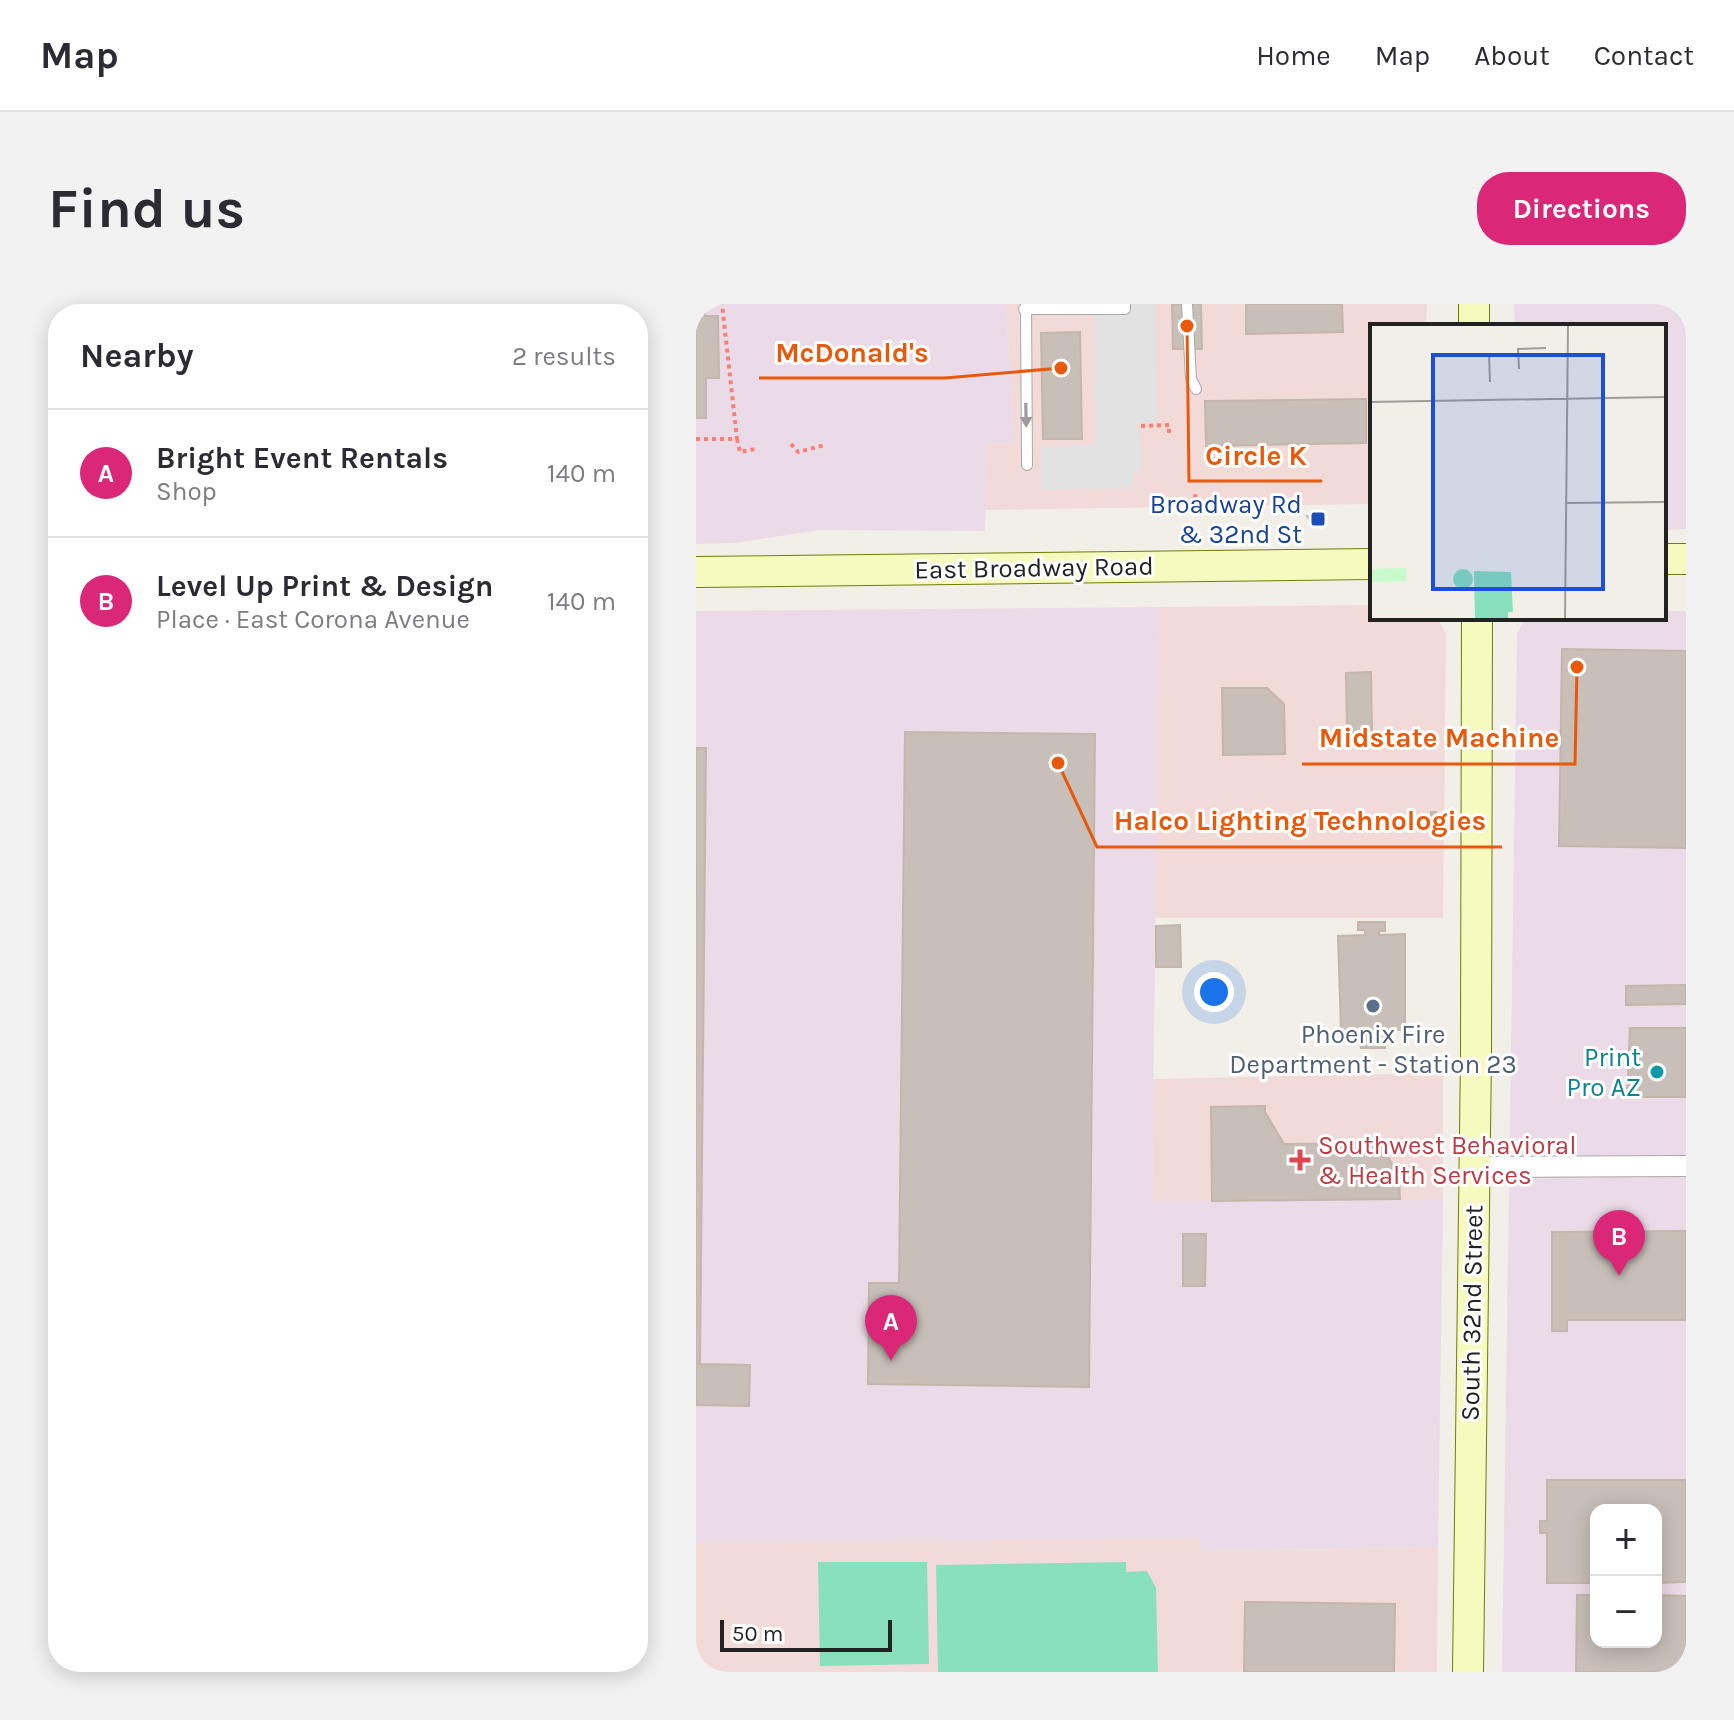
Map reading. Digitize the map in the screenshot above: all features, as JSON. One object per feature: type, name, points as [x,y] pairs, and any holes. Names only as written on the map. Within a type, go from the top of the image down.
[{"type":"main road","name":"East Broadway Road","points":[[696,572],[1370,564]]},
{"type":"main road","name":"South 32nd Street","points":[[1468,1672],[1477,620]]},
{"type":"street","points":[[1474,1167],[1686,1166]]},
{"type":"lane","points":[[1187,304],[1191,379],[1196,389]]},
{"type":"lane","points":[[1027,465],[1025,306],[1125,306]]},
{"type":"path","points":[[722,304],[737,439],[740,452],[755,449]]},
{"type":"path","points":[[1141,426],[1169,425],[1169,436]]},
{"type":"path","points":[[696,439],[737,439]]},
{"type":"path","points":[[791,444],[798,452],[825,445]]},
{"type":"path","points":[[1193,506],[1196,493]]},
{"type":"shaded area","points":[[696,304],[1006,304],[1014,443],[986,444],[985,531],[819,530],[734,543],[696,544]]},
{"type":"shaded area","points":[[1006,304],[1427,304],[1426,324],[1370,324],[1370,504],[985,510],[986,444],[1014,443]]},
{"type":"shaded area","points":[[1094,304],[1155,304],[1157,422],[1139,423],[1142,472],[1134,473],[1133,488],[1041,490],[1041,447],[1095,445]]},
{"type":"shaded area","points":[[1514,304],[1686,304],[1686,529],[1666,530],[1666,324],[1515,324]]},
{"type":"shaded area","points":[[1370,605],[1370,620],[1438,620],[1446,634],[1443,918],[1154,918],[1159,607]]},
{"type":"shaded area","points":[[1159,607],[1152,1201],[1443,1200],[1438,1548],[1200,1551],[1200,1538],[696,1543],[696,611]]},
{"type":"shaded area","points":[[1666,611],[1686,611],[1686,1672],[1502,1672],[1517,634],[1524,620],[1666,620]]},
{"type":"shaded area","points":[[1443,1073],[1443,1200],[1152,1202],[1153,1079]]},
{"type":"shaded area","points":[[1200,1538],[1201,1551],[1438,1548],[1437,1672],[696,1672],[696,1541]]},
{"type":"green space","points":[[818,1562],[927,1562],[929,1664],[820,1666]]},
{"type":"green space","points":[[1126,1562],[1126,1572],[1147,1571],[1156,1588],[1158,1672],[938,1672],[936,1565]]},
{"type":"building","points":[[696,304],[704,304],[705,316],[718,316],[719,378],[706,378],[706,418],[696,418]]},
{"type":"building","points":[[1172,304],[1201,304],[1202,349],[1173,349]]},
{"type":"building","points":[[1246,304],[1342,304],[1343,332],[1246,334]]},
{"type":"building","points":[[1080,332],[1082,439],[1043,439],[1041,333]]},
{"type":"building","points":[[1366,399],[1366,443],[1206,446],[1205,401]]},
{"type":"building","points":[[1307,516],[1321,516],[1321,521],[1311,522]]},
{"type":"building","points":[[1562,649],[1686,651],[1686,848],[1559,846]]},
{"type":"building","points":[[1371,672],[1372,733],[1347,734],[1346,673]]},
{"type":"building","points":[[1222,688],[1267,688],[1284,704],[1285,754],[1223,755]]},
{"type":"building","points":[[905,732],[1095,734],[1089,1387],[868,1384],[869,1283],[899,1283]]},
{"type":"building","points":[[696,748],[706,748],[700,1364],[750,1365],[749,1406],[696,1405]]},
{"type":"building","points":[[1431,812],[1436,812],[1436,825],[1431,825]]},
{"type":"building","name":"Phoenix Fire Department - Station 23","points":[[1358,922],[1385,922],[1385,931],[1379,931],[1379,935],[1405,934],[1405,1030],[1381,1030],[1385,1048],[1361,1048],[1360,1038],[1365,1038],[1365,1030],[1341,1031],[1338,936],[1365,935],[1365,930],[1358,930]]},
{"type":"building","points":[[1180,925],[1181,967],[1156,967],[1156,926]]},
{"type":"building","points":[[1686,985],[1686,1004],[1626,1005],[1626,986]]},
{"type":"building","name":"Print Pro AZ","points":[[1630,1028],[1686,1028],[1686,1097],[1627,1097]]},
{"type":"building","name":"Southwest Behavioral & Health Services","points":[[1265,1106],[1265,1112],[1284,1144],[1380,1143],[1399,1176],[1400,1199],[1212,1201],[1211,1107]]},
{"type":"building","points":[[1686,1231],[1686,1320],[1567,1320],[1567,1331],[1552,1331],[1552,1232]]},
{"type":"building","points":[[1183,1234],[1206,1234],[1205,1286],[1183,1286]]},
{"type":"building","points":[[1547,1480],[1686,1480],[1686,1582],[1662,1583],[1662,1504],[1590,1504],[1590,1583],[1547,1583],[1547,1533],[1540,1533],[1540,1521],[1547,1521]]},
{"type":"building","points":[[1577,1595],[1590,1595],[1590,1648],[1662,1648],[1662,1595],[1686,1596],[1686,1672],[1576,1672]]},
{"type":"building","points":[[1245,1602],[1395,1604],[1394,1672],[1244,1672]]},
{"type":"place","name":"Circle K","points":[[1187,326]]},
{"type":"place","name":"McDonald's","points":[[1061,368]]},
{"type":"place","name":"Broadway Rd & 32nd St","points":[[1318,519]]},
{"type":"place","name":"Midstate Machine","points":[[1577,667]]},
{"type":"place","name":"Halco Lighting Technologies","points":[[1058,763]]},
{"type":"place","name":"Phoenix Fire Department - Station 23","points":[[1373,1006]]},
{"type":"place","name":"Print Pro AZ","points":[[1657,1072]]},
{"type":"place","name":"Southwest Behavioral & Health Services","points":[[1300,1160]]},
{"type":"place","name":"Level Up Print & Design","points":[[1619,1276]]},
{"type":"place","name":"Bright Event Rentals","points":[[891,1361]]}]
